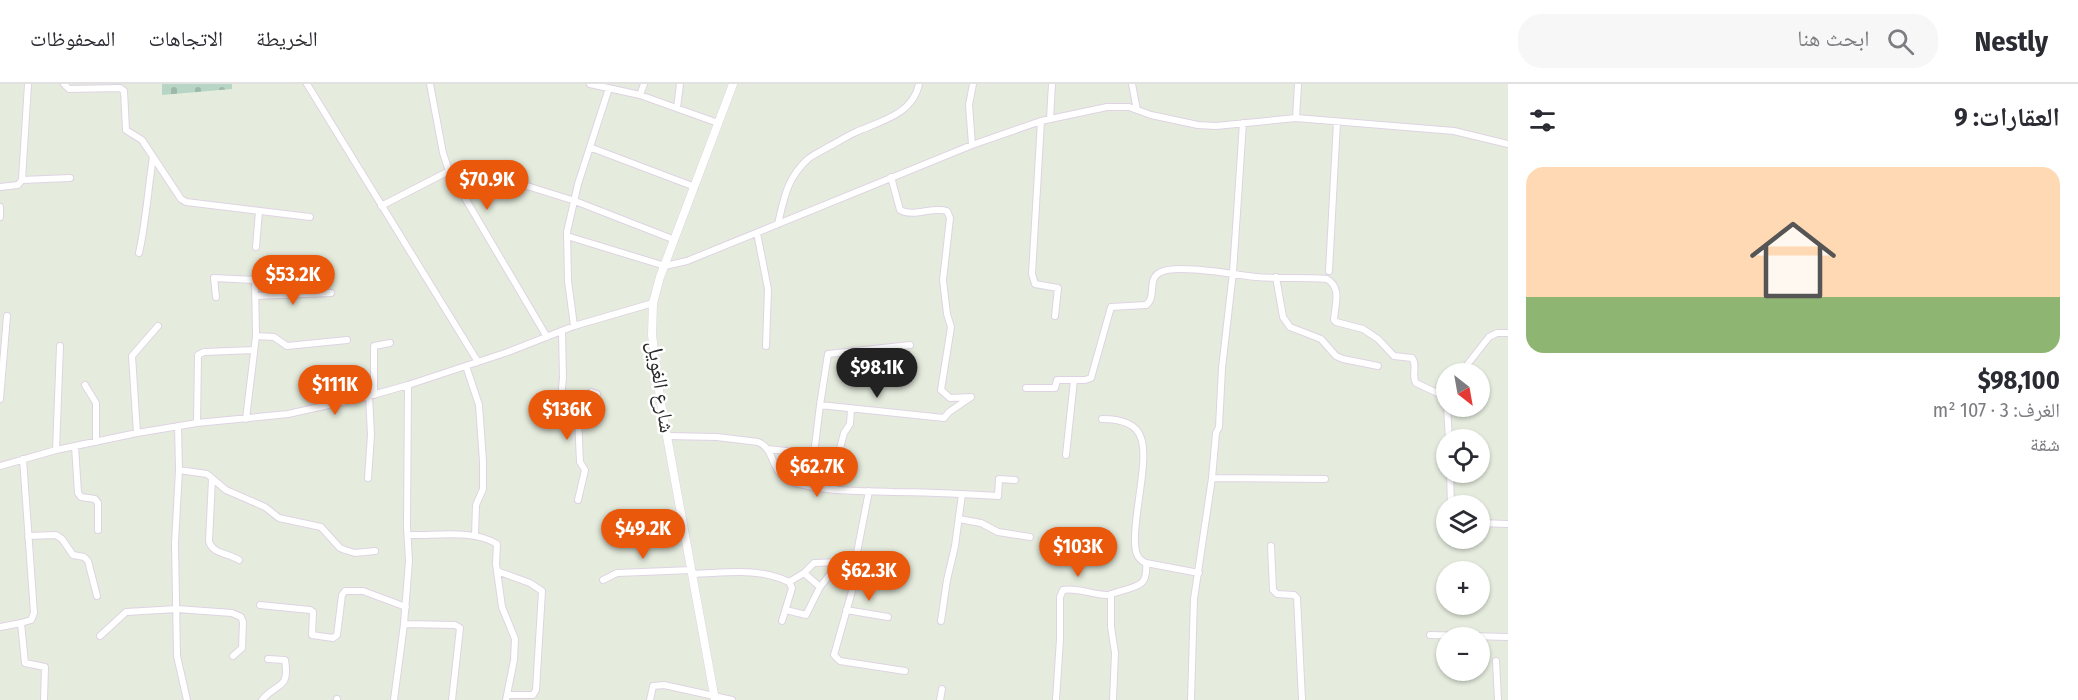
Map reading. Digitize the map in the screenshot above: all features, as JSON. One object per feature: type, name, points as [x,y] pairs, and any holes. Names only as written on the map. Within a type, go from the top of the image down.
[{"type":"street","points":[[0,187],[18,185],[22,180],[28,84]]},
{"type":"street","points":[[64,84],[69,89],[120,88],[124,91],[126,130],[139,137],[186,202],[310,217]]},
{"type":"street","points":[[307,84],[478,362]]},
{"type":"street","points":[[430,84],[443,153],[449,171],[547,337]]},
{"type":"street","points":[[590,84],[640,95],[718,123]]},
{"type":"street","points":[[640,95],[644,84]]},
{"type":"street","points":[[677,108],[680,84]]},
{"type":"street","name":"شارع الغويل","points":[[715,698],[667,436],[652,335],[653,303],[733,84]]},
{"type":"street","points":[[778,224],[786,189],[797,171],[810,157],[854,133],[886,121],[897,114],[910,103],[918,92],[919,84]]},
{"type":"street","points":[[972,145],[969,105],[973,84]]},
{"type":"street","points":[[1050,119],[1052,84]]},
{"type":"street","points":[[1132,84],[1137,110]]},
{"type":"street","points":[[1296,118],[1298,84]]},
{"type":"street","points":[[574,326],[568,281],[567,236],[578,184],[592,148],[609,88]]},
{"type":"street","points":[[567,236],[665,266],[687,261],[972,145],[1041,121],[1107,107],[1129,107],[1198,125],[1216,126],[1296,118],[1454,131],[1508,144]]},
{"type":"street","points":[[1041,121],[1032,274],[1035,284],[1058,288],[1055,316]]},
{"type":"street","points":[[1329,271],[1337,122]]},
{"type":"street","points":[[1191,700],[1194,599],[1212,478],[1216,433],[1219,427],[1243,123]]},
{"type":"street","points":[[592,148],[695,187]]},
{"type":"street","points":[[139,254],[144,232],[145,207],[153,156]]},
{"type":"street","points":[[381,206],[449,171],[527,186],[574,201],[675,240]]},
{"type":"street","points":[[820,405],[944,418],[971,397],[950,398],[941,390],[951,327],[947,315],[943,280],[950,218],[947,212],[941,210],[914,213],[900,210],[891,177]]},
{"type":"street","points":[[22,180],[70,178]]},
{"type":"street","points":[[0,207],[0,217]]},
{"type":"street","points":[[256,247],[259,211]]},
{"type":"street","points":[[757,233],[768,289],[766,346]]},
{"type":"street","points":[[1026,388],[1055,388],[1057,380],[1088,380],[1093,375],[1111,307],[1150,303],[1156,274],[1162,270],[1176,269],[1233,272],[1256,277],[1327,279],[1336,287],[1334,320],[1363,329],[1378,339],[1394,356],[1412,358],[1415,364],[1416,383],[1436,391]]},
{"type":"street","points":[[246,419],[256,336],[255,280],[269,270],[318,272]]},
{"type":"street","points":[[1276,277],[1283,316],[1290,327],[1321,339],[1336,356],[1378,366]]},
{"type":"street","points":[[216,297],[214,278],[255,280]]},
{"type":"street","points":[[255,296],[331,293]]},
{"type":"street","points":[[0,466],[56,450],[137,433],[197,423],[288,414],[371,396],[478,362],[574,326],[653,303]]},
{"type":"street","points":[[0,399],[7,316]]},
{"type":"street","points":[[137,433],[132,356],[158,326]]},
{"type":"street","points":[[562,331],[560,410],[563,414],[578,418],[584,417],[586,396],[591,392],[597,394]]},
{"type":"street","points":[[1469,363],[1489,338],[1497,333],[1508,333]]},
{"type":"street","points":[[256,336],[273,337],[287,346],[347,340]]},
{"type":"street","points":[[368,478],[374,346],[390,343]]},
{"type":"street","points":[[767,449],[814,454],[828,354],[910,345]]},
{"type":"street","points":[[56,450],[60,346]]},
{"type":"street","points":[[197,423],[198,355],[204,352],[254,350]]},
{"type":"street","points":[[466,366],[479,405],[483,461],[483,489],[476,505],[475,536]]},
{"type":"street","points":[[1066,455],[1074,380]]},
{"type":"street","points":[[86,385],[96,403],[96,442]]},
{"type":"street","points":[[394,700],[406,607],[409,561],[408,385]]},
{"type":"street","points":[[834,489],[838,456],[844,433],[850,424],[851,409]]},
{"type":"street","points":[[578,418],[580,462],[585,470],[578,500]]},
{"type":"street","points":[[1102,419],[1117,419],[1131,425],[1141,435],[1144,451],[1135,527],[1135,548],[1139,559],[1146,563],[1199,573]]},
{"type":"street","points":[[178,426],[179,470],[175,543],[177,656],[187,700]]},
{"type":"street","points":[[667,436],[717,437],[758,442],[764,444],[773,464],[784,478],[793,482],[834,489],[998,496],[999,479],[1015,480]]},
{"type":"street","points":[[75,446],[78,493],[81,497],[95,499],[98,503],[98,530]]},
{"type":"street","points":[[0,627],[31,620],[34,614],[23,459]]},
{"type":"street","points":[[179,470],[207,474],[229,491],[265,507],[279,518],[321,527],[340,548],[356,553],[375,551]]},
{"type":"street","points":[[1212,478],[1325,479]]},
{"type":"street","points":[[212,479],[210,547],[239,560]]},
{"type":"street","points":[[869,491],[855,563],[854,582],[834,652],[835,657],[840,661],[905,671]]},
{"type":"street","points":[[941,621],[962,494]]},
{"type":"street","points":[[959,519],[981,523],[998,532],[1030,537]]},
{"type":"street","points":[[1490,523],[1508,524]]},
{"type":"street","points":[[28,536],[56,535],[62,539],[73,555],[84,557],[88,561],[97,596]]},
{"type":"street","points":[[408,535],[475,536],[497,544],[497,571],[502,607],[515,639],[514,660],[507,697],[532,695],[536,690],[542,591],[530,583],[497,571]]},
{"type":"street","points":[[1270,546],[1273,590],[1278,594],[1292,594],[1297,598],[1302,700]]},
{"type":"street","points":[[786,610],[806,615],[820,587],[840,562]]},
{"type":"street","points":[[789,582],[804,573],[814,563],[855,563]]},
{"type":"street","points":[[1056,700],[1061,592],[1071,589],[1111,594],[1134,588],[1142,583],[1147,573],[1146,563]]},
{"type":"street","points":[[603,580],[617,573],[753,572],[775,575],[789,582],[792,588],[782,621]]},
{"type":"street","points":[[804,573],[820,587]]},
{"type":"street","points":[[260,604],[311,610],[311,635],[333,638],[337,635],[342,595],[345,591],[359,590],[406,607]]},
{"type":"street","points":[[1111,594],[1111,627],[1115,653],[1113,700]]},
{"type":"street","points":[[100,636],[126,612],[177,609],[232,613],[241,617],[243,622],[242,648],[233,656]]},
{"type":"street","points":[[846,610],[888,616]]},
{"type":"street","points":[[21,622],[25,663],[45,667],[44,700]]},
{"type":"street","points":[[404,624],[455,625],[460,628],[452,700]]},
{"type":"street","points":[[1430,635],[1508,637]]},
{"type":"street","points":[[262,700],[284,683],[286,678],[285,660],[267,659]]},
{"type":"street","points":[[1496,661],[1498,700]]},
{"type":"street","points":[[650,700],[653,686],[664,685],[732,700]]},
{"type":"street","points":[[940,700],[942,689]]},
{"type":"green space","points":[[162,84],[232,84],[232,89],[162,95]]}]
